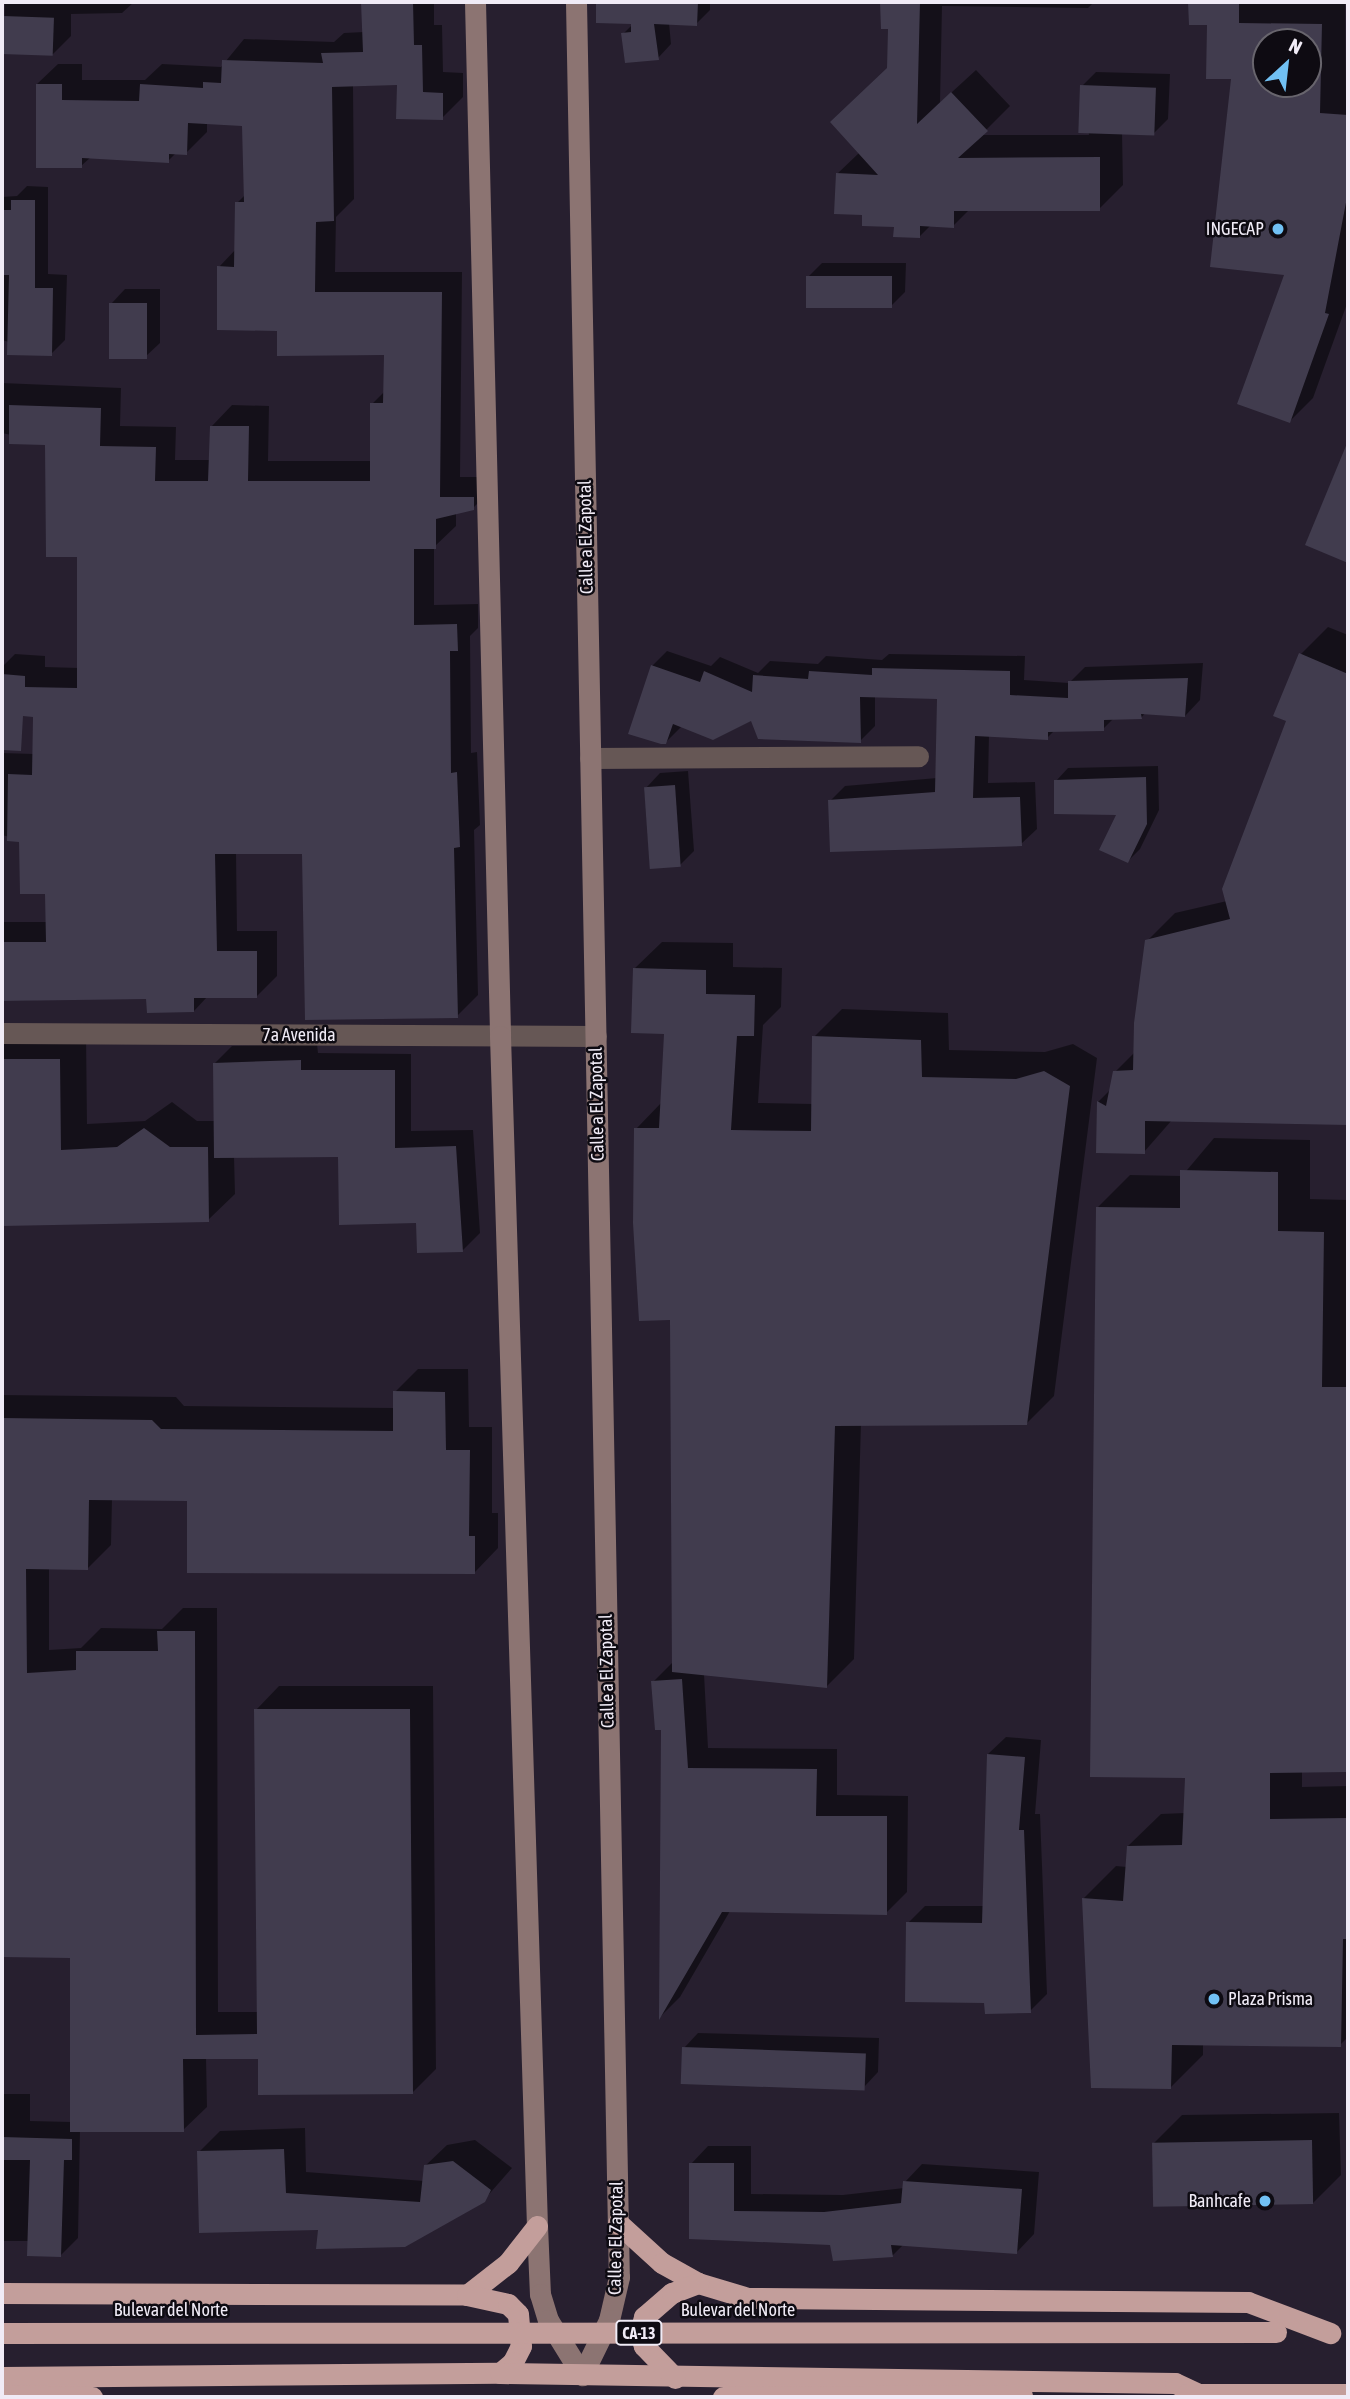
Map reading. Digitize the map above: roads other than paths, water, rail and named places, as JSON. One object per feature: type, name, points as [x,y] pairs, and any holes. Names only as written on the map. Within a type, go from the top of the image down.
[{"type":"highway","points":[[618,2223],[662,2263],[698,2283],[748,2298],[1248,2302],[1339,2333]]},
{"type":"highway","points":[[467,2295],[508,2263],[537,2226]]},
{"type":"highway","points":[[675,2378],[644,2346],[644,2317],[672,2293],[698,2283]]},
{"type":"highway","points":[[2,2293],[467,2295],[508,2304],[518,2314],[521,2346],[513,2362],[500,2373]]},
{"type":"highway","name":"Bulevar del Norte","points":[[2,2333],[1339,2333]]},
{"type":"highway","points":[[2,2377],[500,2373],[675,2378],[1175,2383],[1199,2394]]},
{"type":"highway","points":[[723,2397],[1348,2394]]},
{"type":"highway","points":[[2,2395],[92,2397]]},
{"type":"street","points":[[475,2],[500,1036],[537,2226],[544,2307],[582,2375]]},
{"type":"street","name":"Calle a El Zapotal","points":[[576,2],[618,2223],[617,2298],[582,2375]]},
{"type":"street","points":[[590,758],[918,755]]},
{"type":"street","name":"7a Avenida","points":[[2,1033],[596,1036]]},
{"type":"place","name":"INGECAP","points":[[1278,229]]},
{"type":"place","name":"Plaza Prisma","points":[[1214,1999]]},
{"type":"place","name":"Banhcafe","points":[[1265,2201]]}]
